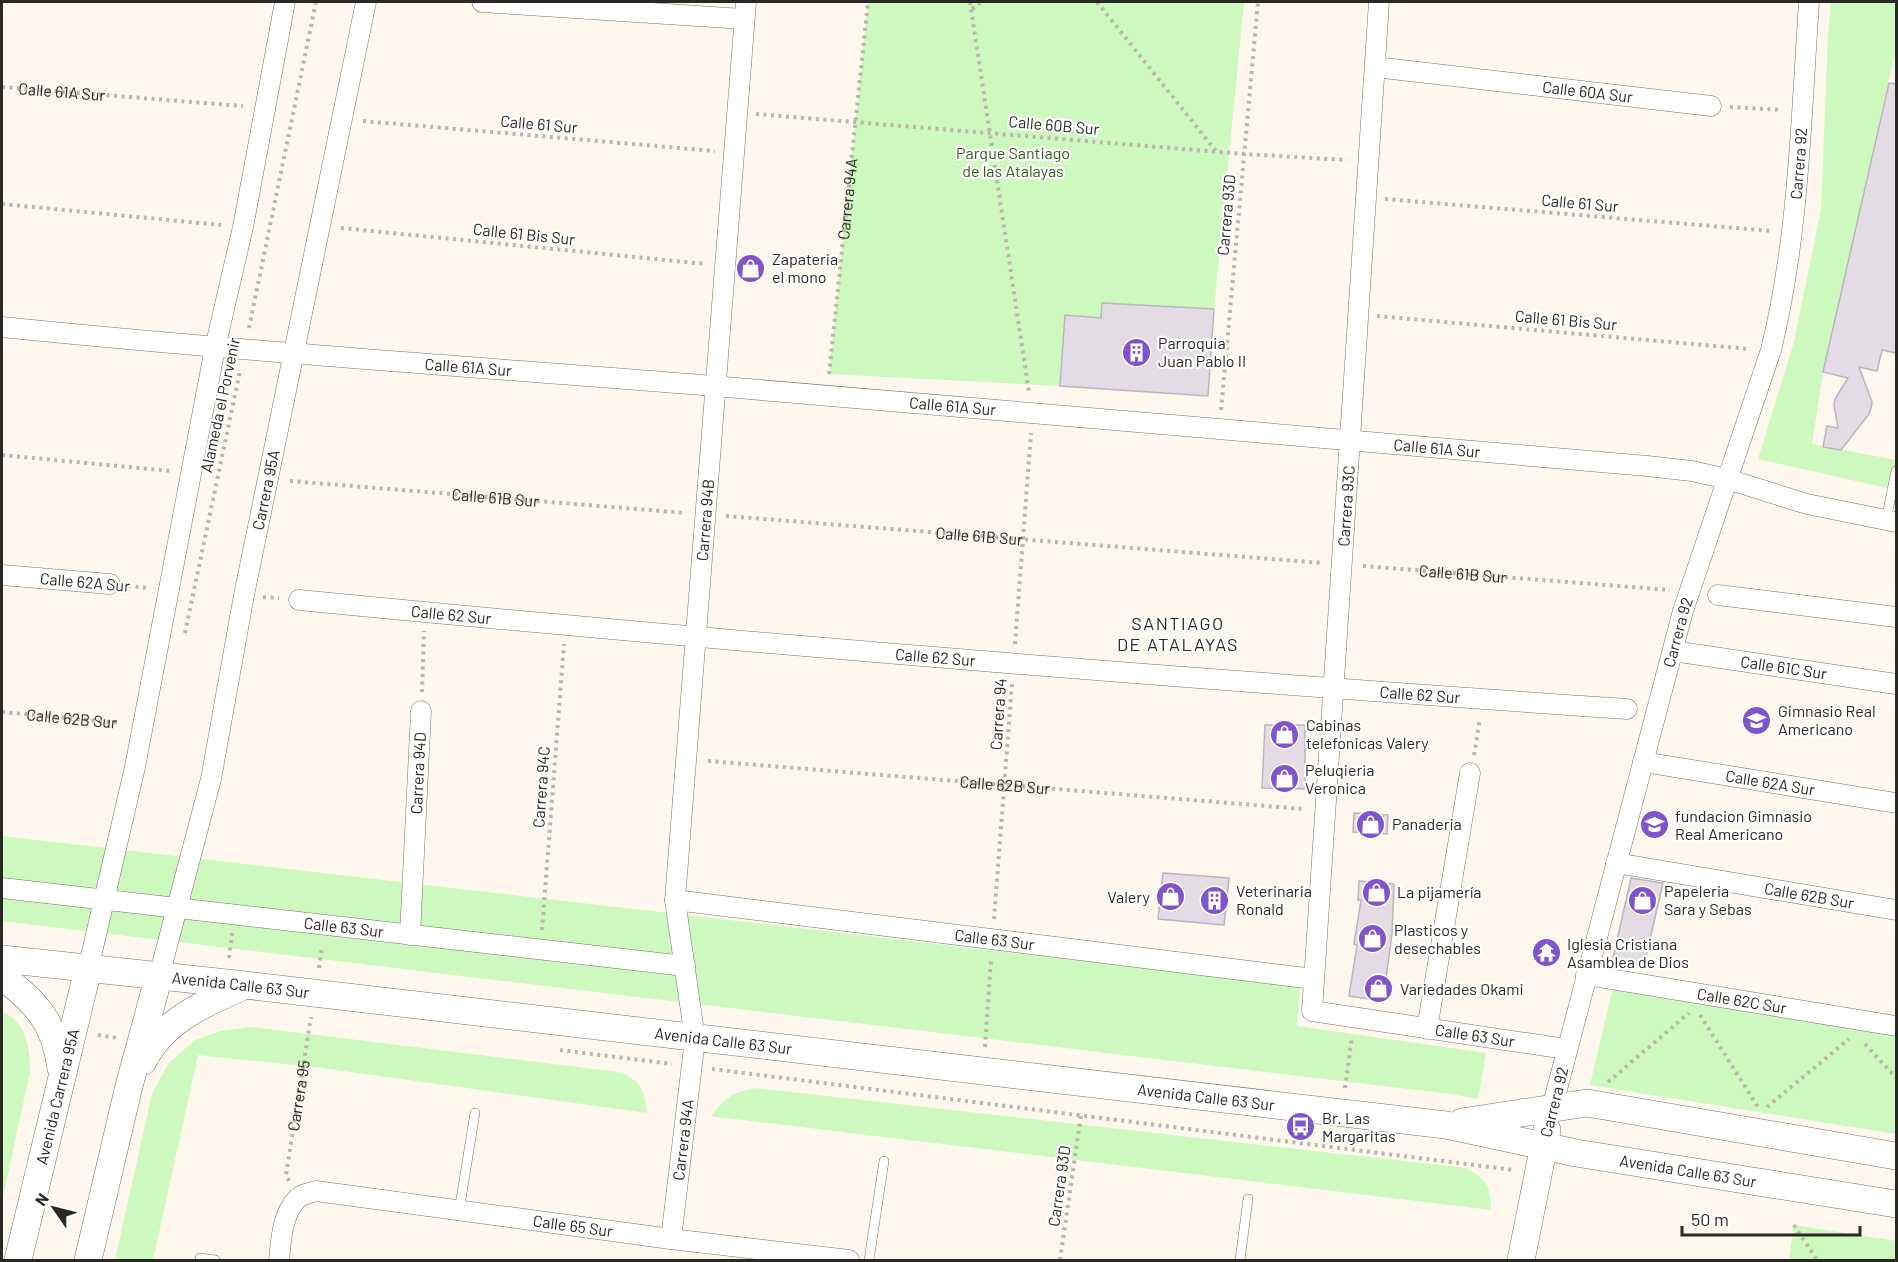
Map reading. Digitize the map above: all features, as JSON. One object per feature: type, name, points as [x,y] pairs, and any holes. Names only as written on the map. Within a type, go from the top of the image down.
[{"type":"main road","name":"Avenida Calle 63 Sur","points":[[2,959],[245,986],[316,1010],[695,1039],[1446,1125],[1543,1146],[1896,1204]]},
{"type":"main road","name":"Avenida Carrera 95A","points":[[18,1260],[88,969]]},
{"type":"main road","points":[[88,1260],[129,1086],[159,976]]},
{"type":"main road","points":[[2,977],[24,994],[42,1013],[54,1034],[62,1077]]},
{"type":"main road","points":[[129,1086],[147,1053],[168,1028],[204,1003],[245,986]]},
{"type":"main road","name":"Avenida Calle 63 Sur","points":[[1446,1125],[1587,1103],[1889,1153]]},
{"type":"main road","name":"Carrera 92","points":[[1521,1260],[1552,1108]]},
{"type":"street","points":[[88,969],[143,725],[215,348],[243,227],[285,2]]},
{"type":"street","name":"Carrera 95A","points":[[159,976],[211,779],[244,595],[366,2]]},
{"type":"street","points":[[482,2],[745,10]]},
{"type":"street","name":"Carrera 93C","points":[[1312,1011],[1379,2]]},
{"type":"street","name":"Carrera 92","points":[[1552,1108],[1689,592],[1771,351],[1785,287],[1793,233],[1809,2]]},
{"type":"street","name":"Carrera 94B","points":[[695,1039],[675,900],[745,10]]},
{"type":"street","name":"Calle 60A Sur","points":[[1375,67],[1711,106]]},
{"type":"street","name":"Calle 61A Sur","points":[[2,327],[215,348],[716,386],[1647,466],[1692,471],[1727,479],[1807,504],[1891,521]]},
{"type":"street","name":"Calle 62A Sur","points":[[2,575],[110,584]]},
{"type":"street","points":[[1718,595],[1896,617]]},
{"type":"street","name":"Calle 62 Sur","points":[[299,600],[696,638],[1334,689],[1627,709]]},
{"type":"street","name":"Calle 61C Sur","points":[[1673,651],[1896,684]]},
{"type":"street","name":"Carrera 94D","points":[[410,935],[421,711]]},
{"type":"street","name":"Calle 62A Sur","points":[[1643,762],[1896,803]]},
{"type":"street","points":[[1427,1029],[1470,773]]},
{"type":"street","name":"Calle 62B Sur","points":[[1616,863],[1896,910]]},
{"type":"street","name":"Calle 63 Sur","points":[[2,888],[685,966]]},
{"type":"street","name":"Calle 63 Sur","points":[[675,900],[1314,979]]},
{"type":"street","name":"Calle 62C Sur","points":[[1586,975],[1896,1026]]},
{"type":"street","name":"Calle 63 Sur","points":[[1312,1011],[1566,1049]]},
{"type":"street","name":"Carrera 94A","points":[[671,1239],[695,1039]]},
{"type":"street","name":"Calle 65 Sur","points":[[298,1197],[316,1191],[671,1239],[849,1260]]},
{"type":"street","points":[[279,1260],[282,1231],[288,1213],[298,1197]]},
{"type":"lane","points":[[1891,521],[1896,471]]},
{"type":"lane","points":[[459,1211],[475,1113]]},
{"type":"lane","points":[[869,1260],[884,1161]]},
{"type":"lane","points":[[1240,1260],[1248,1200]]},
{"type":"lane","points":[[200,1258],[215,1260]]},
{"type":"path","name":"Alameda el Porvenir","points":[[183,641],[316,2]]},
{"type":"path","name":"Carrera 94A","points":[[827,396],[868,2]]},
{"type":"path","name":"Carrera 94","points":[[970,2],[1032,414],[985,1052]]},
{"type":"path","points":[[971,9],[981,2]]},
{"type":"path","points":[[1097,2],[1216,151]]},
{"type":"path","name":"Carrera 93D","points":[[1219,431],[1258,2]]},
{"type":"path","name":"Calle 61A Sur","points":[[2,87],[265,108]]},
{"type":"path","points":[[1711,106],[1801,111]]},
{"type":"path","name":"Calle 60B Sur","points":[[737,113],[1244,154],[1369,161]]},
{"type":"path","name":"Calle 61 Sur","points":[[342,119],[734,153]]},
{"type":"path","name":"Calle 61 Sur","points":[[1366,197],[1793,233]]},
{"type":"path","points":[[2,204],[243,227]]},
{"type":"path","name":"Calle 61 Bis Sur","points":[[320,226],[725,266]]},
{"type":"path","name":"Calle 61 Bis Sur","points":[[1359,314],[1771,351]]},
{"type":"path","points":[[2,455],[192,473]]},
{"type":"path","name":"Calle 61B Sur","points":[[268,479],[1689,592]]},
{"type":"path","name":"Calle 62A Sur","points":[[110,584],[169,590]]},
{"type":"path","points":[[244,595],[299,600]]},
{"type":"path","name":"Carrera 94D","points":[[421,711],[425,612]]},
{"type":"path","name":"Carrera 94C","points":[[540,950],[565,626]]},
{"type":"path","points":[[1470,773],[1483,699]]},
{"type":"path","name":"Calle 62B Sur","points":[[2,712],[143,725]]},
{"type":"path","name":"Calle 62B Sur","points":[[686,759],[1325,811]]},
{"type":"path","name":"Carrera 95","points":[[298,1197],[286,1175],[316,1010],[324,925]]},
{"type":"path","points":[[1603,1087],[1695,1007],[1761,1112],[1856,1034]]},
{"type":"path","points":[[1337,1148],[1355,1018]]},
{"type":"path","points":[[1863,1041],[1896,1078]]},
{"type":"path","points":[[559,1049],[1518,1170]]},
{"type":"path","name":"Carrera 93D","points":[[1060,1260],[1081,1115]]},
{"type":"path","points":[[1794,1225],[1817,1260]]},
{"type":"green space","name":"Parque Santiago de las Atalayas","points":[[868,2],[1244,2],[1214,309],[1102,303],[1101,318],[1065,315],[1060,386],[829,374]]},
{"type":"green space","points":[[1831,2],[1896,2],[1896,48],[1823,372],[1812,444],[1896,460],[1896,490],[1758,459],[1794,342],[1821,210]]},
{"type":"green space","points":[[2,836],[1300,986],[1297,1026],[1486,1053],[1478,1099],[2,921]]},
{"type":"green space","points":[[1615,979],[1896,1026],[1896,1134],[1590,1085]]},
{"type":"green space","points":[[2,1012],[16,1022],[25,1037],[30,1072],[2,1201]]},
{"type":"green space","points":[[251,1027],[618,1072],[632,1079],[640,1087],[645,1098],[647,1113],[315,1067],[198,1055],[153,1260],[115,1260],[152,1094],[168,1064],[195,1040],[221,1031]]},
{"type":"green space","points":[[756,1088],[1466,1168],[1486,1184],[1490,1195],[1491,1210],[711,1116],[730,1096]]},
{"type":"green space","points":[[1794,1225],[1896,1241],[1896,1260],[1789,1260]]},
{"type":"building","points":[[1889,83],[1896,84],[1896,353],[1882,350],[1877,371],[1859,367],[1872,402],[1871,408],[1869,414],[1841,450],[1823,447],[1827,426],[1838,428],[1835,399],[1848,378],[1823,372]]},
{"type":"building","name":"Parroquia Juan Pablo II","points":[[1102,303],[1214,309],[1208,396],[1060,386],[1065,315],[1101,318]]},
{"type":"building","points":[[1265,725],[1305,725],[1305,789],[1262,788]]},
{"type":"building","name":"Panaderia","points":[[1354,813],[1388,815],[1387,834],[1353,832]]},
{"type":"building","points":[[1163,873],[1229,878],[1224,925],[1158,919]]},
{"type":"building","points":[[1631,878],[1663,883],[1644,965],[1613,958]]},
{"type":"building","points":[[1359,881],[1394,884],[1392,934],[1383,1001],[1349,996],[1361,900],[1358,900]]},
{"type":"place","name":"Zapateria el mono","points":[[751,268]]},
{"type":"place","name":"Parroquia Juan Pablo II","points":[[1137,352]]},
{"type":"place","name":"Gimnasio Real Americano","points":[[1757,720]]},
{"type":"place","name":"Cabinas telefonicas Valery","points":[[1285,734]]},
{"type":"place","name":"Peluqieria Veronica","points":[[1284,779]]},
{"type":"place","name":"Panaderia","points":[[1371,824]]},
{"type":"place","name":"fundacion Gimnasio Real Americano","points":[[1654,825]]},
{"type":"place","name":"La pijamería","points":[[1376,892]]},
{"type":"place","name":"Valery","points":[[1171,897]]},
{"type":"place","name":"Veterinaria Ronald","points":[[1215,900]]},
{"type":"place","name":"Papeleria Sara y Sebas","points":[[1643,900]]},
{"type":"place","name":"Plasticos y desechables","points":[[1373,939]]},
{"type":"place","name":"Iglesia Cristiana Asamblea de Dios","points":[[1546,953]]},
{"type":"place","name":"Variedades Okami","points":[[1379,989]]},
{"type":"place","name":"Br. Las Margaritas","points":[[1301,1127]]},
{"type":"district","name":"SANTIAGO DE ATALAYAS","points":[[1178,634]]}]
